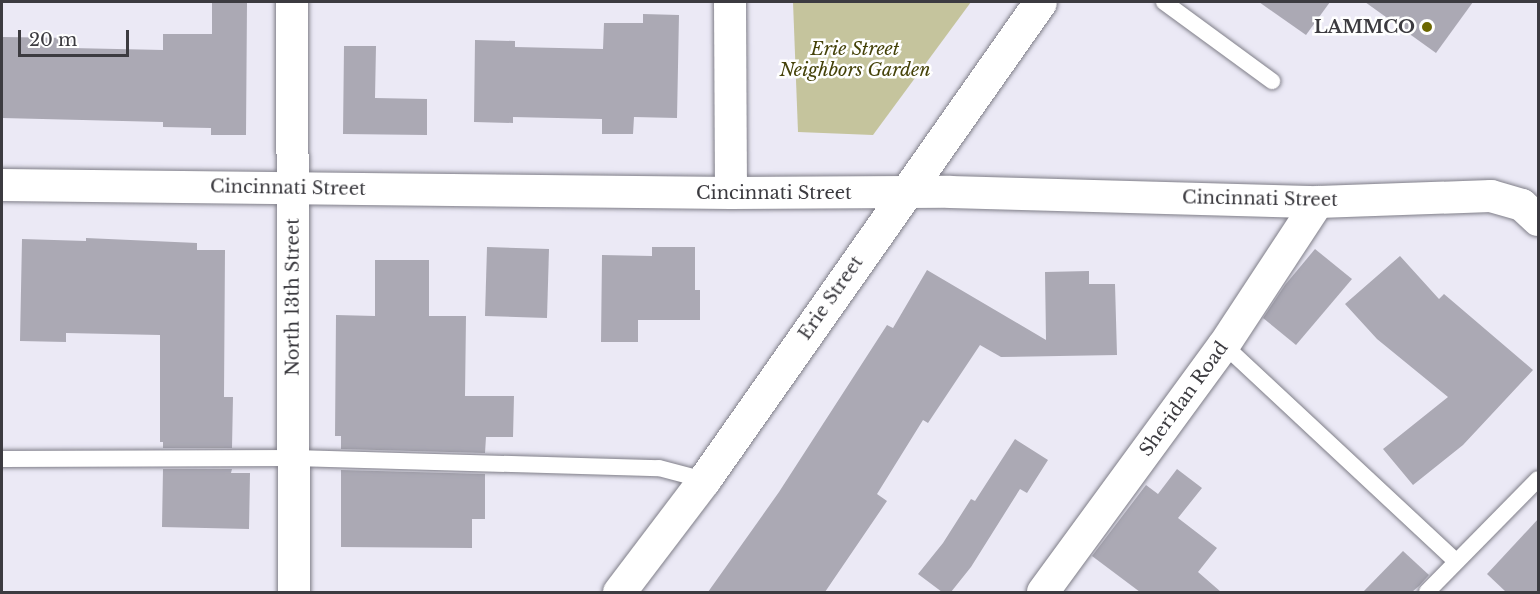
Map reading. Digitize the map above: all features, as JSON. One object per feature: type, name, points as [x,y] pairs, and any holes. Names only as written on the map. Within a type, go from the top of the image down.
[{"type":"street","name":"North 13th Street","points":[[292,2],[294,592]]},
{"type":"street","points":[[730,2],[731,194]]},
{"type":"street","name":"Erie Street","points":[[620,592],[704,480],[1040,2]]},
{"type":"street","name":"Cincinnati Street","points":[[2,185],[731,194],[905,192],[1318,202],[1491,196],[1522,205],[1539,220]]},
{"type":"street","name":"Sheridan Road","points":[[1043,592],[1224,345],[1318,202]]},
{"type":"lane","points":[[1164,2],[1272,81]]},
{"type":"lane","points":[[1224,345],[1456,561]]},
{"type":"lane","points":[[2,459],[294,458],[659,468],[704,480]]},
{"type":"lane","points":[[1427,592],[1539,479]]},
{"type":"green space","name":"Erie Street Neighbors Garden","points":[[793,2],[971,2],[873,135],[798,132]]},
{"type":"building","name":"LAMMCO","points":[[1259,2],[1330,2],[1306,35]]},
{"type":"building","name":"LAMMCO","points":[[1365,2],[1473,2],[1436,53]]},
{"type":"building","points":[[212,3],[247,3],[246,135],[211,135],[211,128],[163,127],[163,122],[2,118],[3,37],[72,38],[71,48],[163,50],[163,34],[212,34]]},
{"type":"building","points":[[643,14],[679,15],[677,118],[634,117],[633,134],[602,134],[602,119],[513,117],[513,123],[474,122],[475,40],[515,41],[515,47],[603,49],[604,23],[643,23]]},
{"type":"building","points":[[344,46],[376,46],[375,98],[427,99],[427,135],[343,134]]},
{"type":"building","points":[[86,238],[197,243],[197,250],[225,250],[224,397],[233,397],[232,448],[163,448],[163,442],[160,442],[160,335],[66,333],[66,342],[20,341],[22,239],[86,241]]},
{"type":"building","points":[[487,247],[549,249],[547,318],[485,316]]},
{"type":"building","points":[[652,247],[695,247],[695,290],[700,290],[700,320],[638,320],[638,342],[601,342],[602,255],[652,256]]},
{"type":"building","points":[[1315,249],[1352,279],[1296,345],[1263,318],[1285,285]]},
{"type":"building","points":[[1400,256],[1439,299],[1444,294],[1533,370],[1463,445],[1413,485],[1383,449],[1448,397],[1377,339],[1345,304]]},
{"type":"building","points":[[375,260],[429,260],[429,316],[466,316],[465,396],[514,396],[513,437],[486,437],[485,453],[341,449],[341,436],[335,436],[336,315],[375,316]]},
{"type":"building","points":[[927,270],[1046,340],[1045,272],[1089,271],[1089,284],[1115,284],[1117,355],[1001,357],[980,345],[928,423],[923,420],[877,494],[887,501],[825,592],[708,592],[779,492],[887,325],[893,328]]},
{"type":"building","points":[[1015,439],[1048,460],[1027,493],[1020,489],[971,567],[951,592],[942,592],[918,574],[943,543],[971,499],[975,501]]},
{"type":"building","points":[[163,469],[232,469],[231,473],[250,473],[249,529],[162,527]]},
{"type":"building","points":[[1177,469],[1202,488],[1178,518],[1217,548],[1198,572],[1221,592],[1140,592],[1092,556],[1146,485],[1158,494]]},
{"type":"building","points":[[341,470],[485,474],[485,519],[472,519],[472,548],[341,547]]},
{"type":"building","points":[[1539,518],[1539,592],[1506,592],[1487,574]]},
{"type":"building","points":[[1403,551],[1429,575],[1419,586],[1412,592],[1363,592]]},
{"type":"place","name":"LAMMCO","points":[[1427,27]]}]
